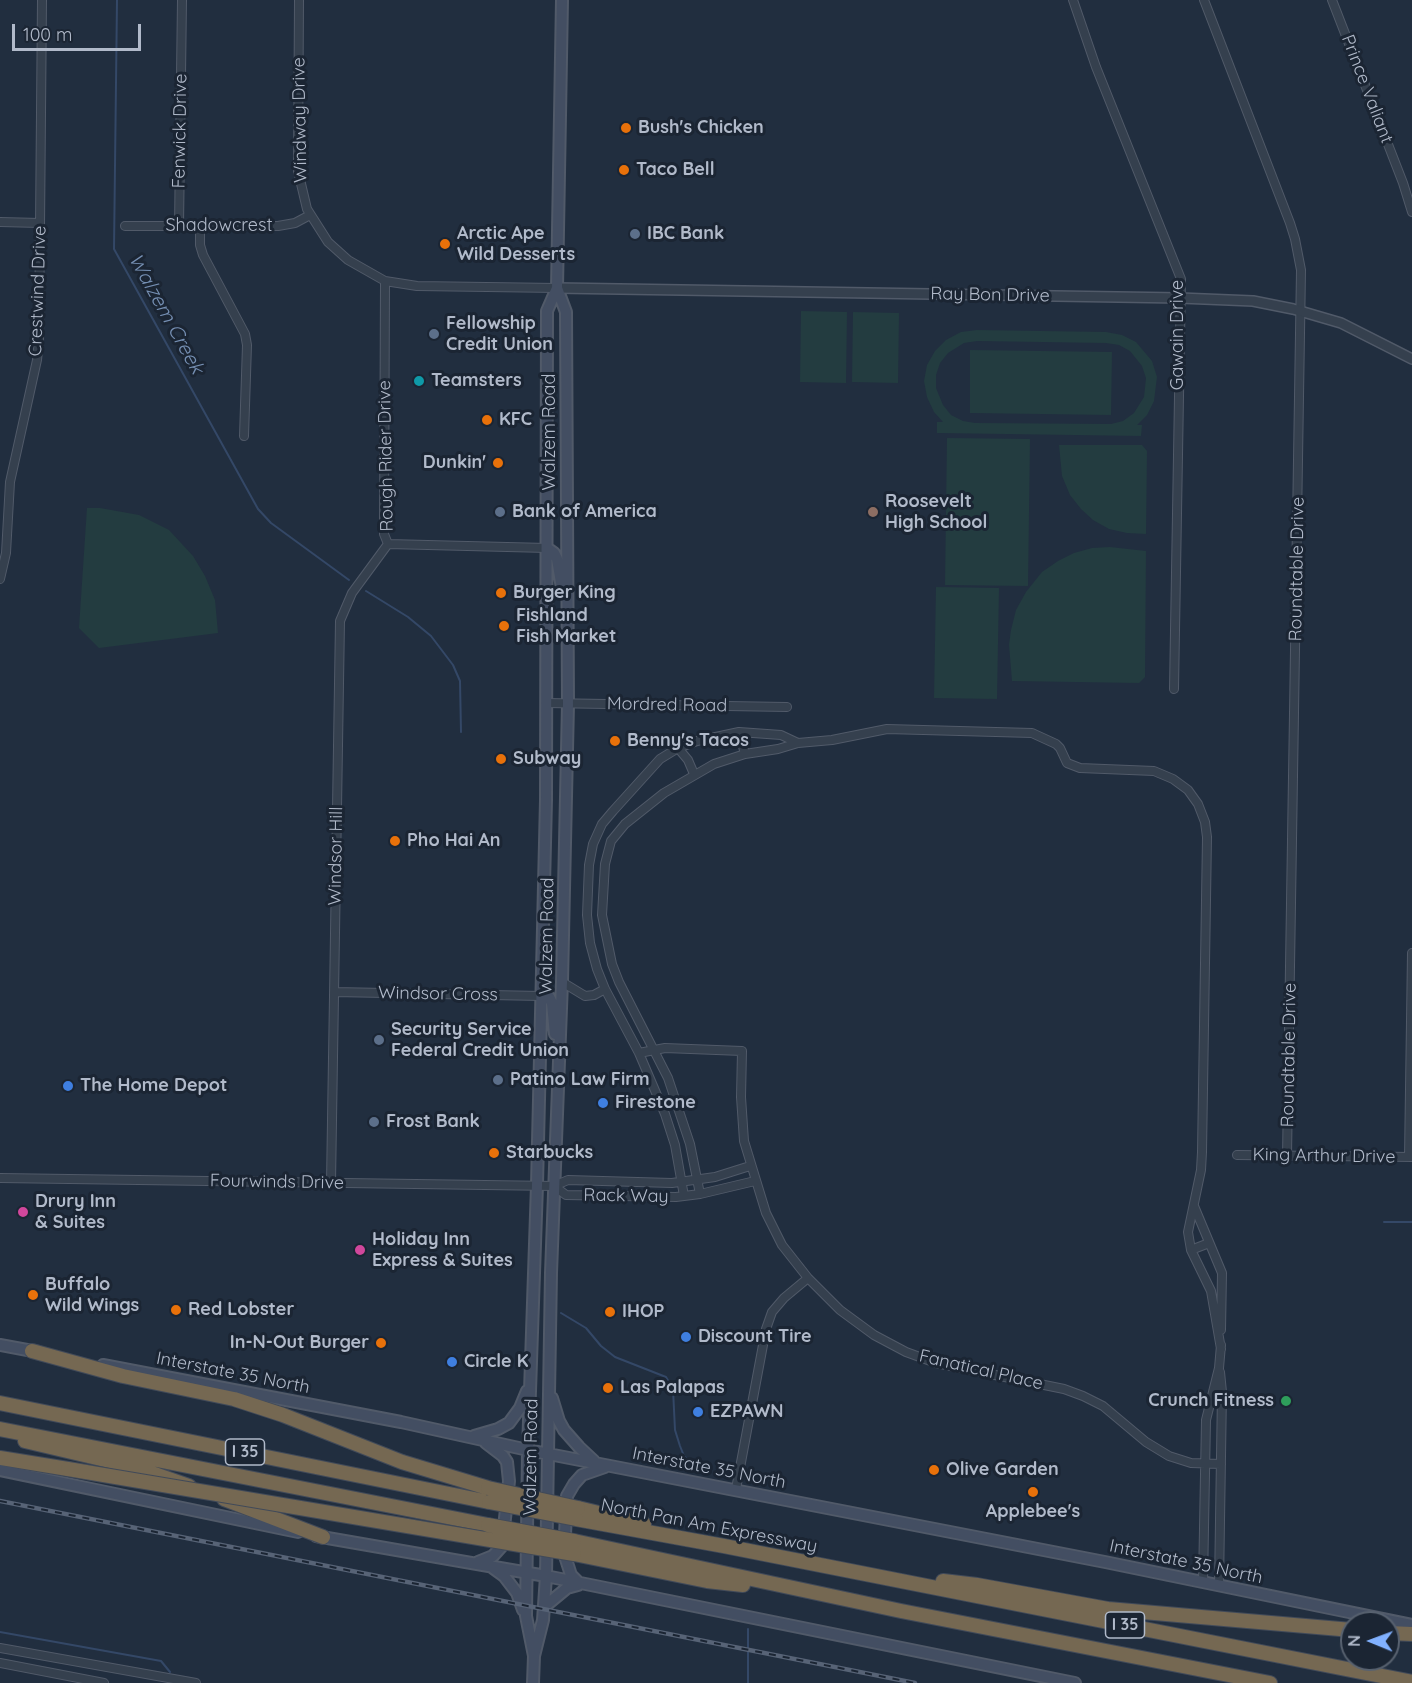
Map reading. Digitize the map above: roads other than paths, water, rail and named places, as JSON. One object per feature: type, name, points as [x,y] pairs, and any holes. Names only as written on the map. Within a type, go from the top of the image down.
[{"type":"highway","points":[[32,1351],[123,1376],[190,1389],[255,1406],[488,1495]]},
{"type":"highway","name":"North Pan Am Expressway","points":[[0,1403],[488,1495],[724,1546],[1412,1682]]},
{"type":"highway","name":"I 35","points":[[0,1429],[488,1525],[574,1548],[811,1592],[1270,1683]]},
{"type":"highway","points":[[0,1434],[145,1471],[323,1537]]},
{"type":"highway","points":[[0,1458],[574,1548]]},
{"type":"highway","points":[[838,1569],[977,1585],[1108,1609],[1340,1629]]},
{"type":"main road","name":"Walzem Road","points":[[533,1683],[534,1656],[543,1620],[546,1576],[547,1454],[568,704],[566,312],[557,288],[562,0]]},
{"type":"main road","name":"Walzem Road","points":[[534,1656],[526,1616],[528,1450],[542,996],[546,703],[547,311],[557,288]]},
{"type":"main road","points":[[547,548],[554,553],[557,559],[567,620]]},
{"type":"main road","points":[[542,996],[549,997],[552,1003],[559,1067]]},
{"type":"main road","name":"Interstate 35 North","points":[[0,1345],[402,1422],[547,1454],[1219,1585],[1412,1625]]},
{"type":"main road","points":[[549,1383],[559,1421],[564,1430],[597,1463]]},
{"type":"main road","points":[[472,1437],[509,1423],[520,1408],[530,1385]]},
{"type":"main road","points":[[472,1437],[491,1445],[503,1456],[507,1462],[509,1481],[502,1546],[489,1559],[473,1563]]},
{"type":"main road","points":[[580,1584],[571,1575],[564,1553],[567,1496],[582,1475],[610,1465]]},
{"type":"main road","points":[[0,1470],[323,1537],[546,1576],[1075,1683]]},
{"type":"main road","points":[[490,1566],[504,1576],[517,1593],[526,1616]]},
{"type":"main road","points":[[544,1607],[567,1588],[580,1584]]},
{"type":"street","name":"Crestwind Drive","points":[[0,579],[6,554],[10,482],[37,360],[42,0]]},
{"type":"street","name":"Fenwick Drive","points":[[179,226],[182,0]]},
{"type":"street","name":"Windway Drive","points":[[299,0],[298,171],[303,196],[320,232],[338,252],[358,268],[385,281],[417,286],[557,288]]},
{"type":"street","name":"Gawain Drive","points":[[1073,0],[1096,67],[1181,279],[1174,689]]},
{"type":"street","name":"Roundtable Drive","points":[[1204,0],[1295,239],[1301,270],[1287,1156]]},
{"type":"street","name":"Prince Valiant","points":[[1332,0],[1403,183],[1412,212]]},
{"type":"street","name":"Shadowcrest","points":[[125,226],[278,226],[295,223],[310,215]]},
{"type":"street","points":[[0,222],[40,223]]},
{"type":"street","points":[[200,226],[200,245],[203,255],[245,334],[247,345],[244,436]]},
{"type":"street","name":"Rough Rider Drive","points":[[385,281],[384,534],[388,544],[547,548]]},
{"type":"street","name":"Ray Bon Drive","points":[[557,288],[1253,301],[1341,322],[1412,359]]},
{"type":"street","name":"Windsor Hill","points":[[331,1182],[340,621],[352,593],[388,544]]},
{"type":"street","name":"Mordred Road","points":[[546,703],[787,707]]},
{"type":"street","points":[[700,1194],[690,1144],[680,1112],[654,1049],[612,964],[602,915],[604,864],[611,841],[625,824],[646,805],[694,774],[714,764],[745,754],[887,729],[1032,734],[1056,744],[1067,762],[1080,768],[1154,771],[1173,779],[1188,790],[1198,804],[1205,822],[1207,837],[1202,1152],[1188,1232],[1191,1250],[1211,1291],[1221,1349]]},
{"type":"street","points":[[684,1196],[669,1125],[639,1053],[605,989],[590,943],[587,915],[589,865],[593,844],[602,824],[613,811],[660,759],[678,748],[697,741],[739,732],[781,735],[798,743]]},
{"type":"street","points":[[739,732],[745,754]]},
{"type":"street","points":[[678,748],[688,760],[694,774]]},
{"type":"street","points":[[1411,1157],[1412,953]]},
{"type":"street","points":[[562,982],[585,996],[605,989]]},
{"type":"street","name":"Windsor Cross","points":[[334,992],[542,996]]},
{"type":"street","points":[[639,1053],[654,1049]]},
{"type":"street","name":"Fanatical Place","points":[[654,1049],[742,1051],[741,1097],[744,1141],[766,1213],[782,1245],[808,1278],[848,1316],[874,1335],[906,1352],[936,1363],[1064,1389],[1083,1396],[1103,1406],[1146,1442],[1169,1456],[1191,1463],[1221,1464]]},
{"type":"street","name":"King Arthur Drive","points":[[1237,1155],[1411,1157]]},
{"type":"street","name":"Rack Way","points":[[750,1166],[715,1177],[682,1182],[568,1180],[554,1186],[566,1195],[684,1196],[755,1181]]},
{"type":"street","name":"Fourwinds Drive","points":[[0,1178],[554,1186]]},
{"type":"street","points":[[1193,1205],[1222,1273],[1219,1368],[1206,1420],[1203,1582]]},
{"type":"street","points":[[1191,1250],[1209,1243]]},
{"type":"street","points":[[736,1490],[766,1329],[772,1312],[784,1298],[808,1278]]},
{"type":"street","points":[[1219,1368],[1222,1392],[1219,1585]]},
{"type":"street","points":[[0,1648],[196,1683]]},
{"type":"street","points":[[0,1663],[104,1683]]},
{"type":"waterway","name":"Walzem Creek","points":[[117,0],[114,249],[258,509],[271,523],[349,580]]},
{"type":"waterway","name":"Walzem Creek","points":[[366,591],[408,617],[431,636],[453,665],[460,681],[461,732]]},
{"type":"waterway","points":[[1384,1222],[1412,1222]]},
{"type":"waterway","name":"Walzem Creek","points":[[561,1313],[586,1328],[601,1346],[615,1357],[666,1377],[673,1389],[675,1430],[680,1446],[684,1456],[697,1471]]},
{"type":"waterway","name":"Walzem Creek","points":[[748,1629],[748,1683]]},
{"type":"waterway","points":[[0,1632],[161,1661],[170,1672]]},
{"type":"railway","points":[[0,1501],[915,1683]]},
{"type":"place","name":"Bush's Chicken","points":[[626,128]]},
{"type":"place","name":"Taco Bell","points":[[624,170]]},
{"type":"place","name":"IBC Bank","points":[[635,234]]},
{"type":"place","name":"Arctic Ape Wild Desserts","points":[[445,244]]},
{"type":"place","name":"Fellowship Credit Union","points":[[434,334]]},
{"type":"place","name":"Teamsters","points":[[419,381]]},
{"type":"place","name":"KFC","points":[[487,420]]},
{"type":"place","name":"Dunkin'","points":[[498,463]]},
{"type":"place","name":"Bank of America","points":[[500,512]]},
{"type":"place","name":"Roosevelt High School","points":[[873,512]]},
{"type":"place","name":"Burger King","points":[[501,593]]},
{"type":"place","name":"Fishland Fish Market","points":[[504,626]]},
{"type":"place","name":"Benny's Tacos","points":[[615,741]]},
{"type":"place","name":"Subway","points":[[501,759]]},
{"type":"place","name":"Pho Hai An","points":[[395,841]]},
{"type":"place","name":"Security Service Federal Credit Union","points":[[379,1040]]},
{"type":"place","name":"Patino Law Firm","points":[[498,1080]]},
{"type":"place","name":"The Home Depot","points":[[68,1086]]},
{"type":"place","name":"Firestone","points":[[603,1103]]},
{"type":"place","name":"Frost Bank","points":[[374,1122]]},
{"type":"place","name":"Starbucks","points":[[494,1153]]},
{"type":"place","name":"Drury Inn & Suites","points":[[23,1212]]},
{"type":"place","name":"Holiday Inn Express & Suites","points":[[360,1250]]},
{"type":"place","name":"Buffalo Wild Wings","points":[[33,1295]]},
{"type":"place","name":"Red Lobster","points":[[176,1310]]},
{"type":"place","name":"IHOP","points":[[610,1312]]},
{"type":"place","name":"Discount Tire","points":[[686,1337]]},
{"type":"place","name":"In-N-Out Burger","points":[[381,1343]]},
{"type":"place","name":"Circle K","points":[[452,1362]]},
{"type":"place","name":"Las Palapas","points":[[608,1388]]},
{"type":"place","name":"Crunch Fitness","points":[[1286,1401]]},
{"type":"place","name":"EZPAWN","points":[[698,1412]]},
{"type":"place","name":"Olive Garden","points":[[934,1470]]},
{"type":"place","name":"Applebee's","points":[[1033,1492]]}]
